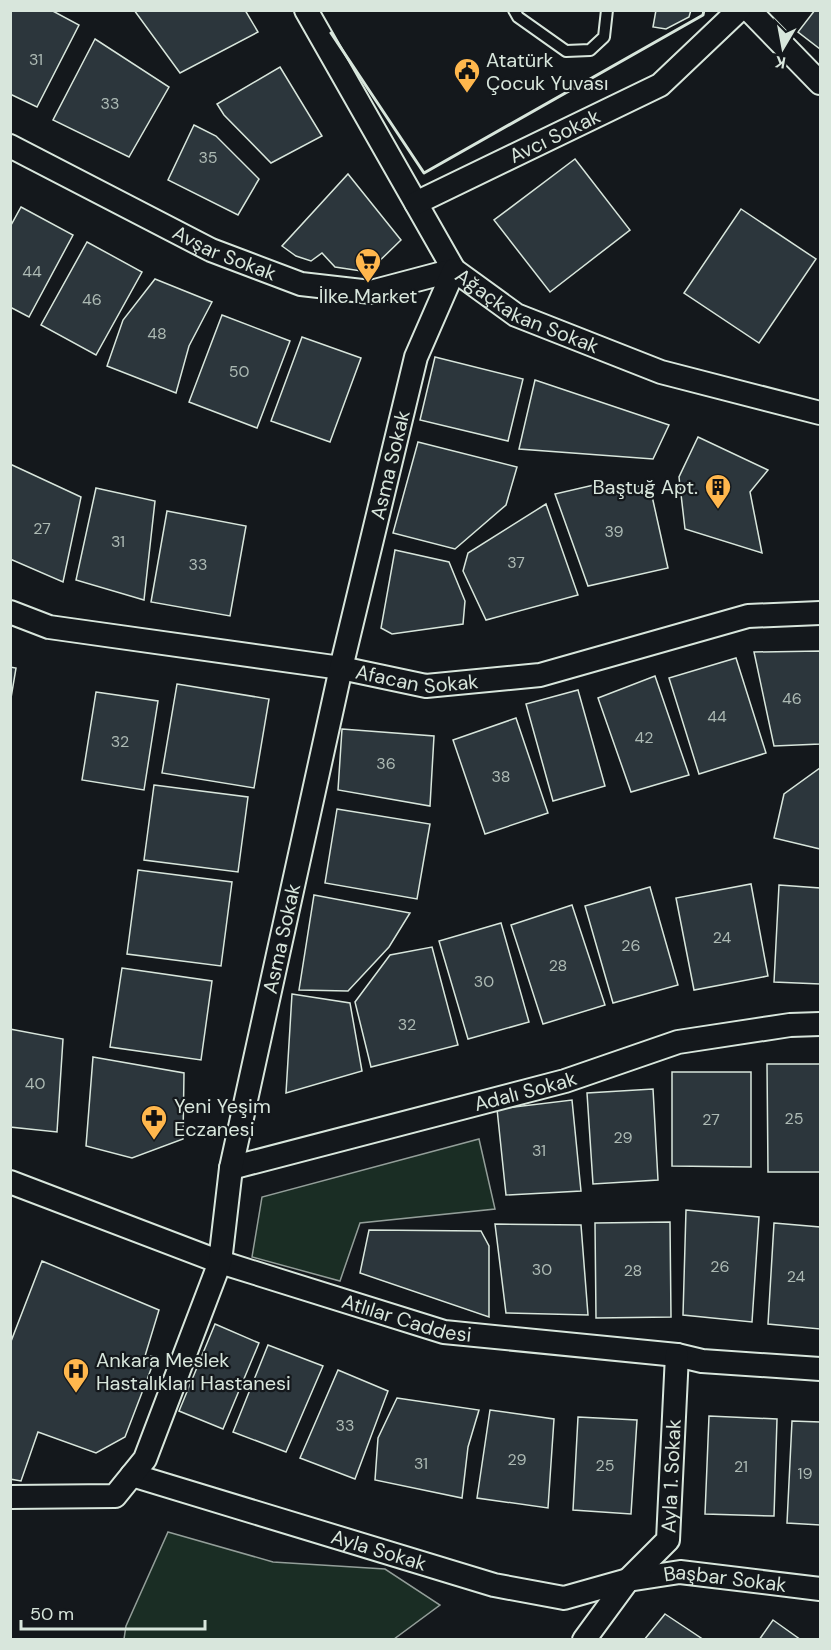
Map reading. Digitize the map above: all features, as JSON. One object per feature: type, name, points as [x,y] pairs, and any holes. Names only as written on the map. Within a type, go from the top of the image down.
[{"type":"street","name":"Ağaçkakan Sokak","points":[[306,10],[454,270],[516,315],[661,372],[820,413]]},
{"type":"street","name":"Avcı Sokak","points":[[416,203],[660,85],[739,10]]},
{"type":"street","points":[[749,10],[820,83]]},
{"type":"street","name":"Avşar Sokak","points":[[10,146],[211,250],[301,284],[371,292],[454,270]]},
{"type":"street","name":"Asma Sokak","points":[[10,1497],[115,1496],[145,1459],[220,1262],[231,1168],[341,668],[416,357],[454,270]]},
{"type":"street","name":"Afacan Sokak","points":[[10,612],[50,627],[341,668],[426,686],[540,675],[748,616],[820,613]]},
{"type":"street","name":"Adalı Sokak","points":[[231,1168],[565,1081],[678,1042],[790,1024],[820,1024]]},
{"type":"street","name":"Atlılar Caddesi","points":[[10,1182],[220,1262],[444,1332],[677,1355],[702,1360],[820,1369]]},
{"type":"street","name":"Ayla 1. Sokak","points":[[584,1640],[628,1580],[668,1540],[677,1355]]},
{"type":"street","name":"Ayla Sokak","points":[[132,1474],[494,1584],[564,1598],[628,1580]]},
{"type":"street","name":"Başbar Sokak","points":[[628,1580],[680,1572],[820,1589]]},
{"type":"lane","points":[[514,10],[519,17],[566,51],[590,50],[604,37],[607,10]]},
{"type":"green space","points":[[479,1139],[495,1209],[360,1223],[340,1281],[252,1257],[262,1197]]},
{"type":"green space","points":[[168,1532],[273,1562],[385,1569],[440,1605],[394,1639],[124,1639],[126,1626]]},
{"type":"building","points":[[10,10],[51,10],[79,25],[37,107],[10,94]]},
{"type":"building","points":[[134,10],[245,10],[258,32],[180,73]]},
{"type":"building","points":[[656,10],[691,10],[689,17],[666,29],[653,27]]},
{"type":"building","points":[[815,10],[820,10],[820,49],[798,32]]},
{"type":"building","points":[[95,39],[169,87],[129,157],[53,120]]},
{"type":"building","points":[[280,67],[322,136],[271,163],[224,115],[217,104]]},
{"type":"building","points":[[194,125],[216,136],[259,179],[238,215],[168,180]]},
{"type":"building","points":[[575,159],[630,230],[550,292],[494,220]]},
{"type":"building","points":[[348,174],[401,240],[368,272],[335,267],[322,253],[311,261],[296,256],[282,246]]},
{"type":"building","points":[[21,207],[73,235],[29,317],[10,307],[10,227]]},
{"type":"building","points":[[741,209],[816,259],[759,343],[684,293]]},
{"type":"building","points":[[87,242],[142,272],[96,355],[41,325]]},
{"type":"building","points":[[155,279],[212,302],[189,346],[176,393],[107,366],[123,320]]},
{"type":"building","points":[[222,315],[290,341],[257,428],[189,402]]},
{"type":"building","points":[[302,337],[361,358],[330,442],[271,421]]},
{"type":"building","points":[[435,357],[523,379],[508,441],[420,420]]},
{"type":"building","points":[[535,380],[669,425],[653,459],[519,449]]},
{"type":"building","name":"Baştuğ Apt.","points":[[698,437],[768,470],[750,492],[762,553],[685,529],[679,477]]},
{"type":"building","points":[[418,442],[517,467],[506,505],[455,549],[393,533]]},
{"type":"building","points":[[10,464],[81,497],[63,582],[10,559]]},
{"type":"building","points":[[598,484],[650,487],[668,568],[588,586],[555,494]]},
{"type":"building","points":[[96,488],[155,501],[144,600],[76,580]]},
{"type":"building","points":[[546,504],[578,595],[486,620],[463,571],[468,553]]},
{"type":"building","points":[[167,511],[246,526],[230,616],[151,602]]},
{"type":"building","points":[[395,550],[449,562],[465,601],[463,624],[392,634],[381,628]]},
{"type":"building","points":[[820,651],[820,744],[774,746],[754,652]]},
{"type":"building","points":[[736,658],[766,753],[699,774],[669,678]]},
{"type":"building","points":[[10,667],[16,668],[10,704]]},
{"type":"building","points":[[655,676],[689,775],[631,792],[598,698]]},
{"type":"building","points":[[177,684],[269,699],[254,788],[162,773]]},
{"type":"building","points":[[578,690],[605,786],[553,801],[526,704]]},
{"type":"building","points":[[96,692],[158,701],[144,790],[82,780]]},
{"type":"building","points":[[516,718],[548,813],[485,834],[453,740]]},
{"type":"building","points":[[342,729],[434,736],[430,806],[338,790]]},
{"type":"building","points":[[820,768],[820,849],[774,838],[784,794]]},
{"type":"building","points":[[154,785],[248,797],[238,872],[144,860]]},
{"type":"building","points":[[337,809],[430,824],[417,899],[325,883]]},
{"type":"building","points":[[138,870],[232,882],[221,966],[127,954]]},
{"type":"building","points":[[751,884],[768,976],[694,990],[676,898]]},
{"type":"building","points":[[779,885],[820,888],[820,984],[774,982]]},
{"type":"building","points":[[650,887],[678,985],[613,1003],[585,906]]},
{"type":"building","points":[[314,895],[410,913],[389,947],[348,991],[299,990]]},
{"type":"building","points":[[572,905],[605,1005],[543,1024],[511,925]]},
{"type":"building","points":[[501,923],[529,1022],[468,1039],[439,941]]},
{"type":"building","points":[[432,947],[458,1045],[371,1067],[355,1002],[390,955]]},
{"type":"building","points":[[122,968],[212,981],[201,1060],[110,1047]]},
{"type":"building","points":[[292,994],[350,1003],[362,1071],[286,1093]]},
{"type":"building","points":[[10,1029],[63,1039],[57,1132],[10,1127]]},
{"type":"building","points":[[93,1057],[184,1073],[183,1139],[132,1158],[86,1146]]},
{"type":"building","points":[[767,1064],[820,1064],[820,1172],[768,1172]]},
{"type":"building","points":[[672,1072],[751,1072],[751,1167],[672,1166]]},
{"type":"building","points":[[653,1089],[658,1180],[593,1184],[587,1093]]},
{"type":"building","points":[[572,1100],[581,1191],[506,1195],[497,1109]]},
{"type":"building","points":[[686,1210],[759,1217],[752,1322],[683,1315]]},
{"type":"building","points":[[670,1222],[671,1317],[596,1318],[595,1223]]},
{"type":"building","points":[[774,1223],[820,1227],[820,1329],[768,1324]]},
{"type":"building","points":[[495,1224],[581,1225],[588,1315],[506,1313]]},
{"type":"building","points":[[369,1230],[481,1231],[489,1246],[489,1317],[360,1273]]},
{"type":"building","name":"Ankara Meslek Hastalıkları Hastanesi","points":[[42,1261],[159,1310],[145,1356],[156,1356],[125,1437],[96,1453],[38,1432],[21,1481],[10,1479],[10,1344]]},
{"type":"building","points":[[215,1324],[259,1343],[223,1429],[179,1411]]},
{"type":"building","points":[[268,1345],[323,1366],[286,1452],[233,1432]]},
{"type":"building","points":[[338,1370],[388,1391],[355,1479],[300,1458]]},
{"type":"building","points":[[397,1398],[479,1410],[468,1447],[462,1498],[375,1480],[378,1438]]},
{"type":"building","points":[[490,1410],[554,1419],[548,1508],[477,1498]]},
{"type":"building","points":[[709,1416],[777,1419],[774,1516],[705,1514]]},
{"type":"building","points":[[578,1417],[637,1420],[631,1514],[573,1510]]},
{"type":"building","points":[[792,1421],[820,1422],[820,1525],[787,1523]]},
{"type":"building","points":[[665,1614],[704,1640],[644,1640]]},
{"type":"building","points":[[773,1620],[801,1640],[759,1640]]},
{"type":"wall","points":[[331,33],[424,173],[703,15],[704,10]]},
{"type":"place","name":"Atatürk Çocuk Yuvası","points":[[467,94]]},
{"type":"place","name":"İlke Market","points":[[368,284]]},
{"type":"place","name":"Baştuğ Apt.","points":[[718,510]]},
{"type":"place","name":"Yeni Yeşim Eczanesi","points":[[154,1141]]},
{"type":"place","name":"Ankara Meslek Hastalıkları Hastanesi","points":[[76,1394]]}]
